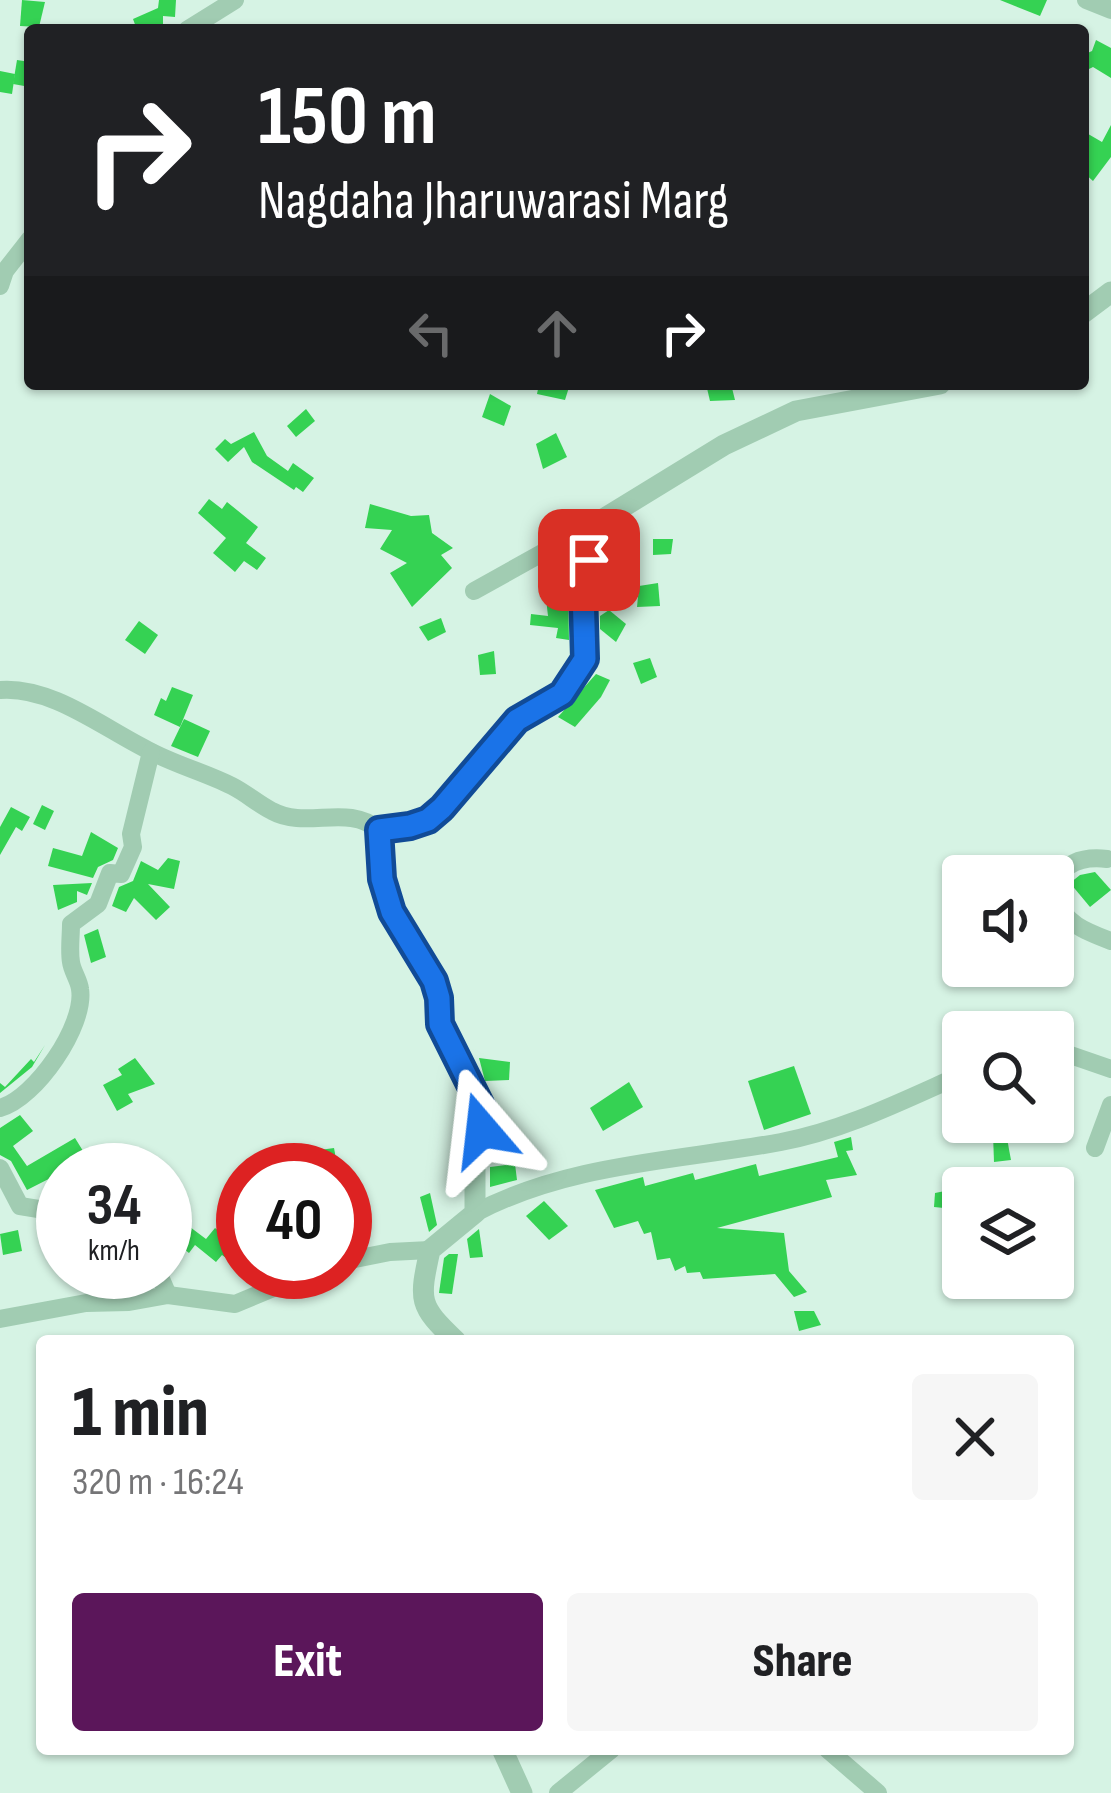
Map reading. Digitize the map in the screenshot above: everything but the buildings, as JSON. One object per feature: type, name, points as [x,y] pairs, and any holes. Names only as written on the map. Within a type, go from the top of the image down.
[{"type":"street","points":[[197,24],[235,0]]},
{"type":"street","points":[[1086,0],[1111,10]]},
{"type":"street","points":[[2,276],[24,247]]},
{"type":"street","points":[[474,591],[724,445],[796,411],[908,390]]},
{"type":"street","points":[[0,690],[27,690],[234,787],[278,815],[302,819],[355,816],[379,830],[428,820],[517,720],[562,694],[585,659],[583,590],[605,518]]},
{"type":"street","points":[[0,1108],[11,1105],[28,1088],[72,1036],[82,992],[71,963],[70,924],[98,904],[110,873],[121,874],[134,847],[131,834],[151,752]]},
{"type":"street","points":[[379,830],[382,879],[392,912],[434,981],[440,1024],[483,1110],[475,1157],[476,1213]]},
{"type":"street","points":[[1074,863],[1106,859]]},
{"type":"street","points":[[1074,925],[1111,941]]},
{"type":"street","points":[[1074,1056],[1110,1067]]},
{"type":"street","points":[[372,1256],[430,1250],[476,1213],[553,1180],[783,1142],[848,1124],[942,1083]]},
{"type":"street","points":[[1095,1148],[1111,1105]]},
{"type":"street","points":[[0,1168],[20,1206],[36,1209]]},
{"type":"street","points":[[430,1250],[423,1306],[451,1335]]},
{"type":"street","points":[[192,1298],[236,1304],[248,1299]]},
{"type":"street","points":[[0,1319],[86,1303],[146,1299]]},
{"type":"street","points":[[505,1755],[522,1793]]},
{"type":"street","points":[[558,1793],[605,1755]]},
{"type":"street","points":[[834,1755],[878,1793]]},
{"type":"route","points":[[482,1130],[483,1110],[440,1024],[434,981],[392,912],[382,879],[379,830],[428,820],[517,720],[562,694],[585,659],[583,590],[589,560]]}]
